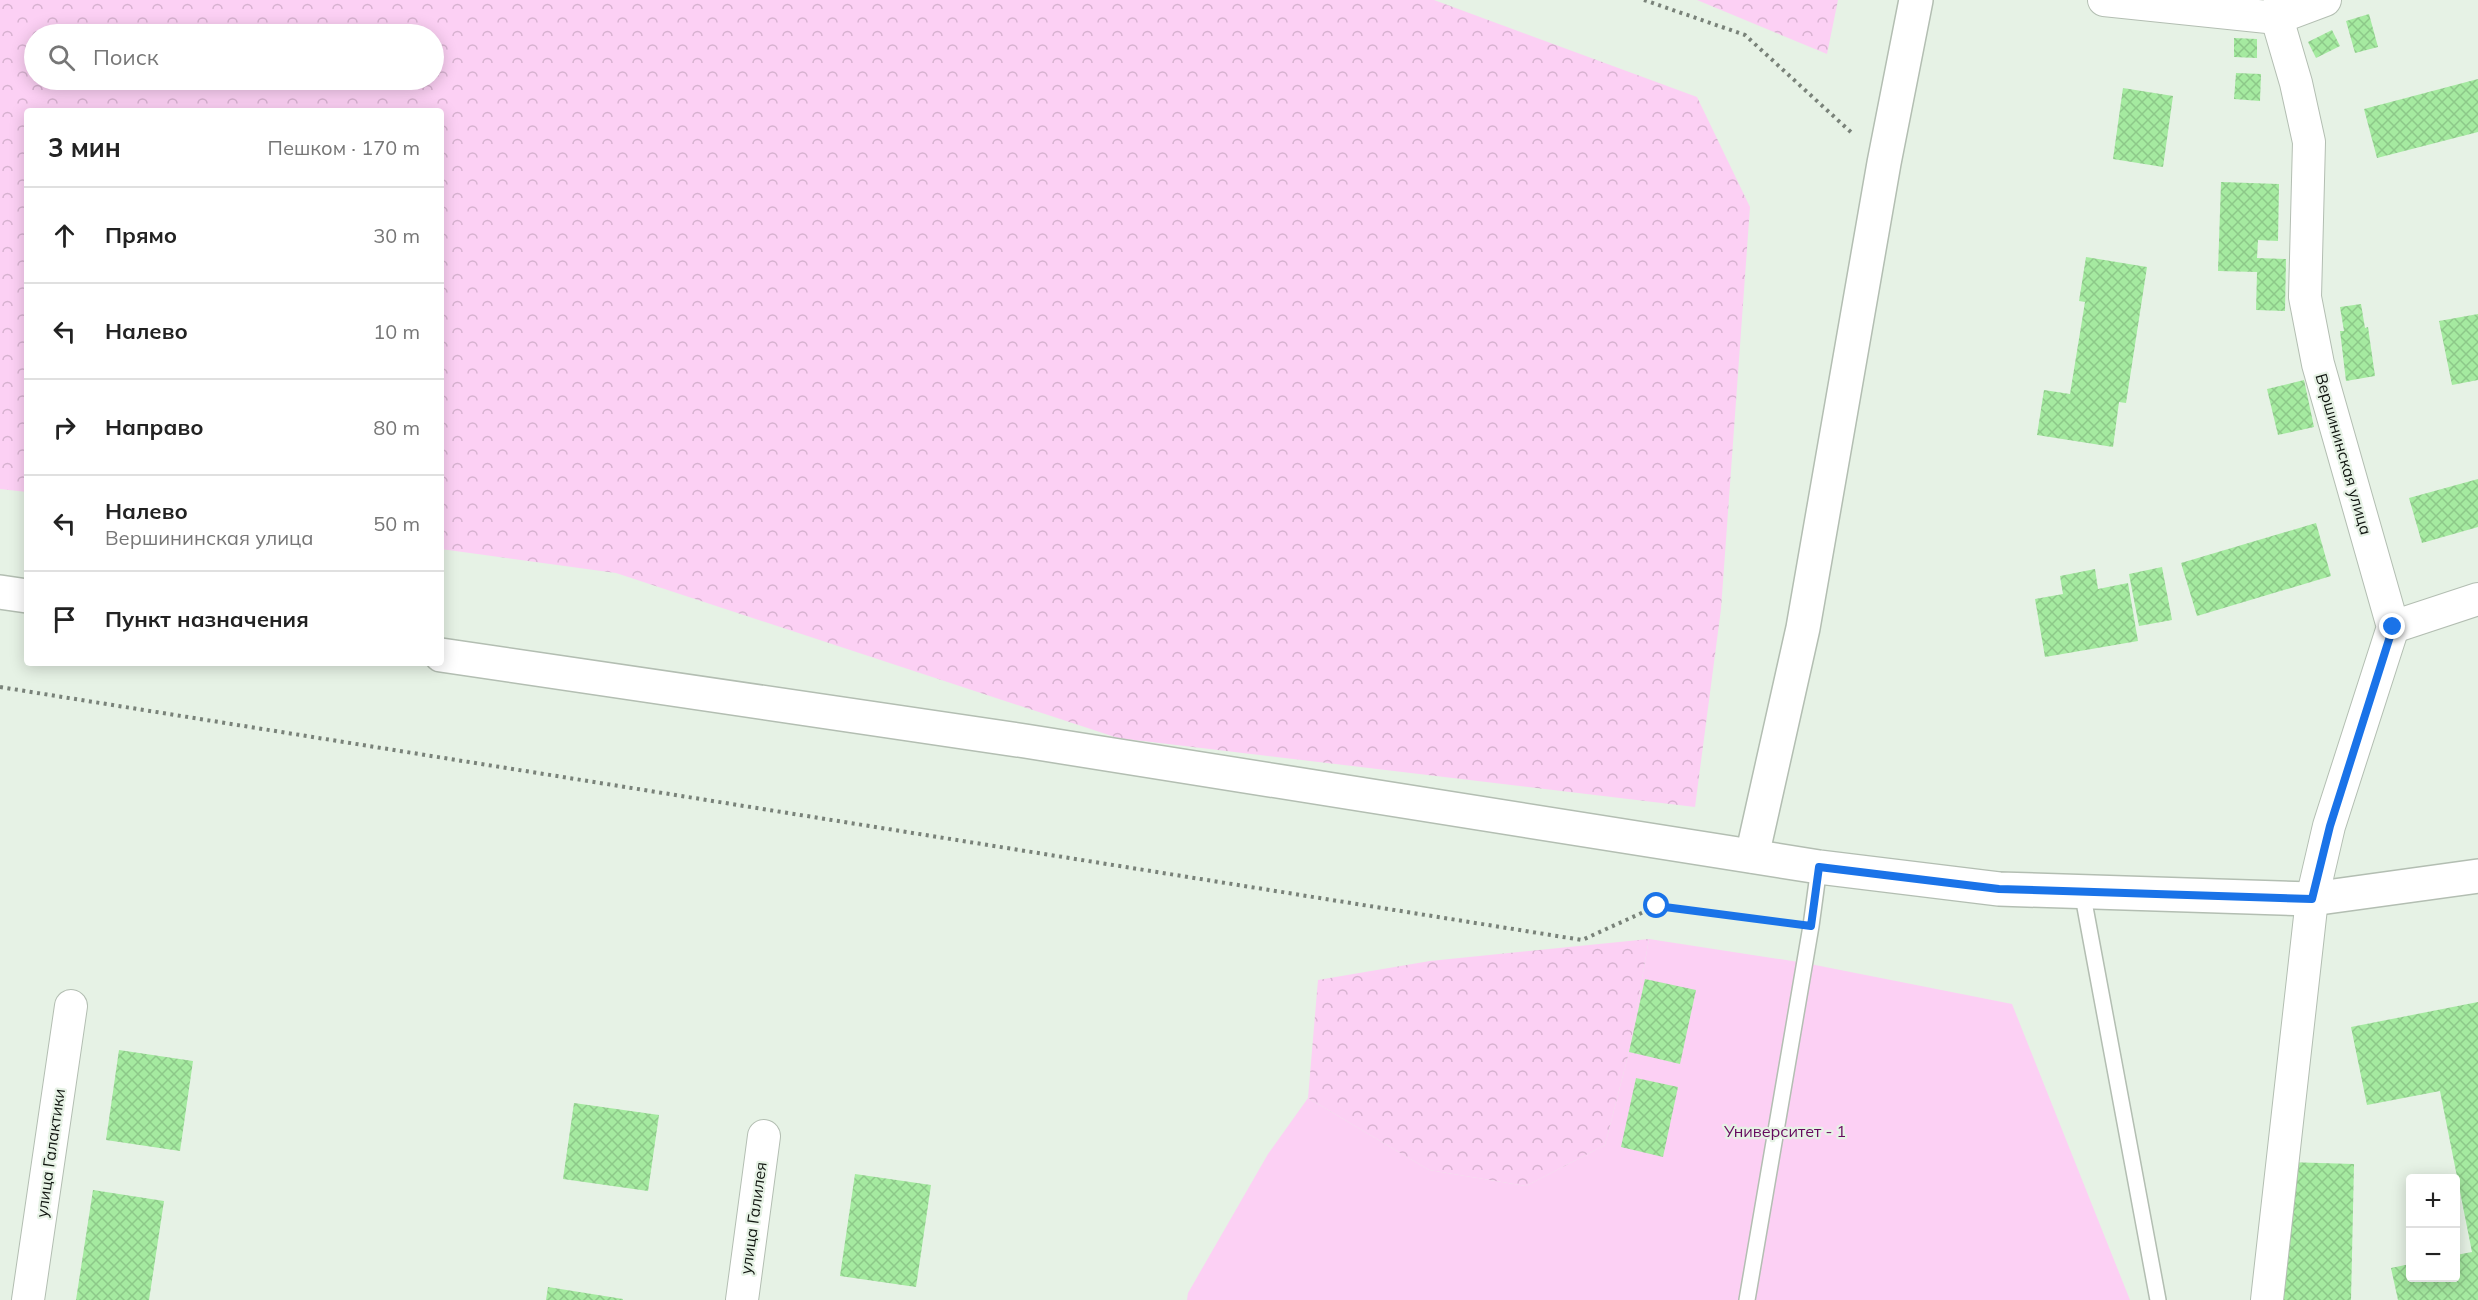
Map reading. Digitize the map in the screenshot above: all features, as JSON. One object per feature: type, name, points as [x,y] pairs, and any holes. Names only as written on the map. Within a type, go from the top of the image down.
[{"type":"street","points":[[1752,856],[1803,628],[1884,163],[1916,0]]},
{"type":"street","points":[[2104,0],[2279,9],[2325,0]]},
{"type":"street","name":"Вершининская улица","points":[[2279,9],[2309,142],[2305,297],[2318,364],[2393,627]]},
{"type":"street","points":[[0,592],[24,596]]},
{"type":"street","points":[[2267,1300],[2312,899],[2330,826],[2393,627],[2478,599]]},
{"type":"street","points":[[444,655],[1013,739],[1819,867],[1999,889],[2312,899],[2478,876]]},
{"type":"street","name":"улица Галактики","points":[[28,1300],[71,1006]]},
{"type":"street","name":"улица Галилея","points":[[742,1300],[764,1136]]},
{"type":"lane","points":[[1747,1300],[1819,867]]},
{"type":"lane","points":[[2082,891],[2158,1300]]},
{"type":"path","points":[[1644,0],[1745,35],[1884,163]]},
{"type":"path","points":[[0,687],[1582,940],[1657,906],[1811,926]]},
{"type":"green space","points":[[0,0],[1434,0],[1697,97],[1750,207],[1721,609],[1695,807],[1118,738],[616,573],[444,549],[444,108],[24,108],[24,492],[0,489]]},
{"type":"green space","points":[[1697,0],[1838,0],[1827,54]]},
{"type":"green space","name":"Университет - 1","points":[[1649,939],[1805,963],[2012,1004],[2130,1300],[1187,1300],[1188,1293],[1268,1154],[1308,1098],[1429,1170],[1526,1186],[1605,1145],[1629,1052]]},
{"type":"green space","points":[[1649,939],[1629,1052],[1605,1145],[1526,1186],[1429,1170],[1308,1098],[1318,980],[1430,961]]},
{"type":"building","points":[[2369,14],[2378,47],[2355,53],[2346,21]]},
{"type":"building","points":[[2332,30],[2340,46],[2316,58],[2308,42]]},
{"type":"building","points":[[2234,38],[2257,39],[2257,58],[2234,57]]},
{"type":"building","points":[[2236,73],[2261,74],[2260,101],[2234,99]]},
{"type":"building","points":[[2478,79],[2478,132],[2377,158],[2364,109]]},
{"type":"building","points":[[2123,88],[2173,96],[2163,167],[2113,159]]},
{"type":"building","points":[[2221,182],[2279,184],[2278,241],[2258,240],[2257,258],[2286,259],[2285,311],[2256,310],[2257,272],[2218,271]]},
{"type":"building","points":[[2086,257],[2147,267],[2126,403],[2119,402],[2113,447],[2037,435],[2044,390],[2070,394],[2085,302],[2079,301]]},
{"type":"building","points":[[2361,304],[2365,328],[2368,327],[2375,376],[2346,381],[2340,331],[2344,331],[2340,307]]},
{"type":"building","points":[[2478,314],[2478,380],[2452,385],[2439,321]]},
{"type":"building","points":[[2304,380],[2314,427],[2278,435],[2267,389]]},
{"type":"building","points":[[2478,479],[2478,527],[2422,543],[2409,498]]},
{"type":"building","points":[[2316,523],[2331,576],[2197,616],[2181,563]]},
{"type":"building","points":[[2162,567],[2172,620],[2139,626],[2129,574]]},
{"type":"building","points":[[2095,569],[2098,589],[2128,583],[2138,641],[2045,657],[2035,599],[2063,594],[2060,576]]},
{"type":"building","points":[[1645,979],[1696,990],[1680,1064],[1629,1052]]},
{"type":"building","points":[[2478,1002],[2478,1300],[2398,1300],[2391,1268],[2406,1265],[2406,1282],[2460,1282],[2460,1254],[2472,1252],[2460,1192],[2460,1174],[2456,1174],[2440,1091],[2367,1105],[2351,1027]]},
{"type":"building","points":[[119,1050],[193,1061],[180,1151],[106,1140]]},
{"type":"building","points":[[1636,1078],[1678,1087],[1663,1157],[1621,1147]]},
{"type":"building","points":[[574,1103],[659,1115],[648,1191],[563,1179]]},
{"type":"building","points":[[2286,1162],[2354,1164],[2351,1300],[2283,1300]]},
{"type":"building","points":[[855,1174],[931,1185],[916,1287],[840,1276]]},
{"type":"building","points":[[93,1190],[164,1201],[149,1300],[76,1300]]},
{"type":"building","points":[[548,1287],[623,1299],[623,1300],[546,1300]]},
{"type":"route","points":[[1657,906],[1811,926],[1819,867],[1999,889],[2312,899],[2330,826],[2393,627]]}]
